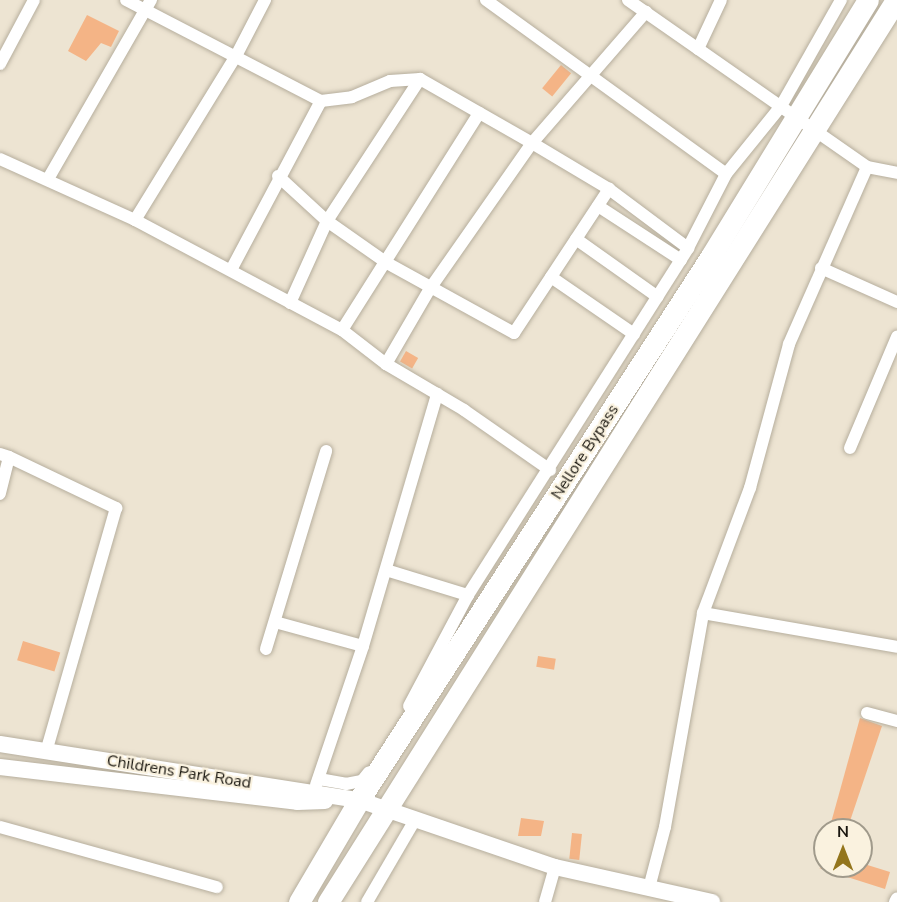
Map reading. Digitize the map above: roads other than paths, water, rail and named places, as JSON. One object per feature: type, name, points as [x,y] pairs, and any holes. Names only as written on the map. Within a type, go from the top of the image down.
[{"type":"highway","name":"Nellore Bypass","points":[[298,902],[359,800],[711,256],[788,111],[868,0]]},
{"type":"highway","name":"Nellore Bypass","points":[[328,902],[385,808],[896,0]]},
{"type":"street","points":[[0,64],[34,0]]},
{"type":"street","points":[[126,0],[149,4],[236,56],[321,101],[352,97],[390,81],[420,79],[609,189],[688,248]]},
{"type":"street","points":[[135,220],[236,56],[265,0]]},
{"type":"street","points":[[486,0],[726,174]]},
{"type":"street","points":[[628,0],[867,167],[897,173]]},
{"type":"street","points":[[698,49],[721,0]]},
{"type":"street","points":[[313,791],[362,781],[382,757],[468,595],[550,470],[681,260],[726,174],[788,111],[842,0]]},
{"type":"street","points":[[48,179],[149,4]]},
{"type":"street","points":[[386,364],[429,290],[532,143],[592,77],[646,12]]},
{"type":"street","points":[[290,303],[327,221],[420,79]]},
{"type":"street","points":[[231,270],[278,176],[321,101]]},
{"type":"street","points":[[342,330],[387,263],[479,113]]},
{"type":"street","points":[[0,159],[135,220],[342,330],[386,364],[437,394],[550,470]]},
{"type":"street","points":[[649,888],[665,827],[703,613],[750,488],[789,344],[867,167]]},
{"type":"street","points":[[278,176],[327,221],[387,263],[429,290],[514,333],[609,189]]},
{"type":"street","points":[[598,206],[681,260]]},
{"type":"street","points":[[576,239],[658,297]]},
{"type":"street","points":[[821,268],[897,302]]},
{"type":"street","points":[[551,278],[634,334]]},
{"type":"street","points":[[850,448],[897,337]]},
{"type":"street","points":[[313,791],[363,646],[437,394]]},
{"type":"street","points":[[267,649],[326,451]]},
{"type":"street","points":[[0,494],[5,456],[116,508],[46,752]]},
{"type":"street","points":[[386,570],[468,595]]},
{"type":"street","points":[[703,613],[897,647]]},
{"type":"street","points":[[274,622],[363,646]]},
{"type":"street","points":[[867,713],[897,721]]},
{"type":"street","name":"Childrens Park Road","points":[[0,744],[313,791],[359,800],[555,867],[712,902]]},
{"type":"street","name":"Childrens Park Road","points":[[0,767],[313,791]]},
{"type":"street","points":[[367,902],[416,818]]},
{"type":"street","points":[[0,827],[217,887]]},
{"type":"street","points":[[545,902],[555,867]]},
{"type":"street","points":[[895,902],[897,898]]}]
